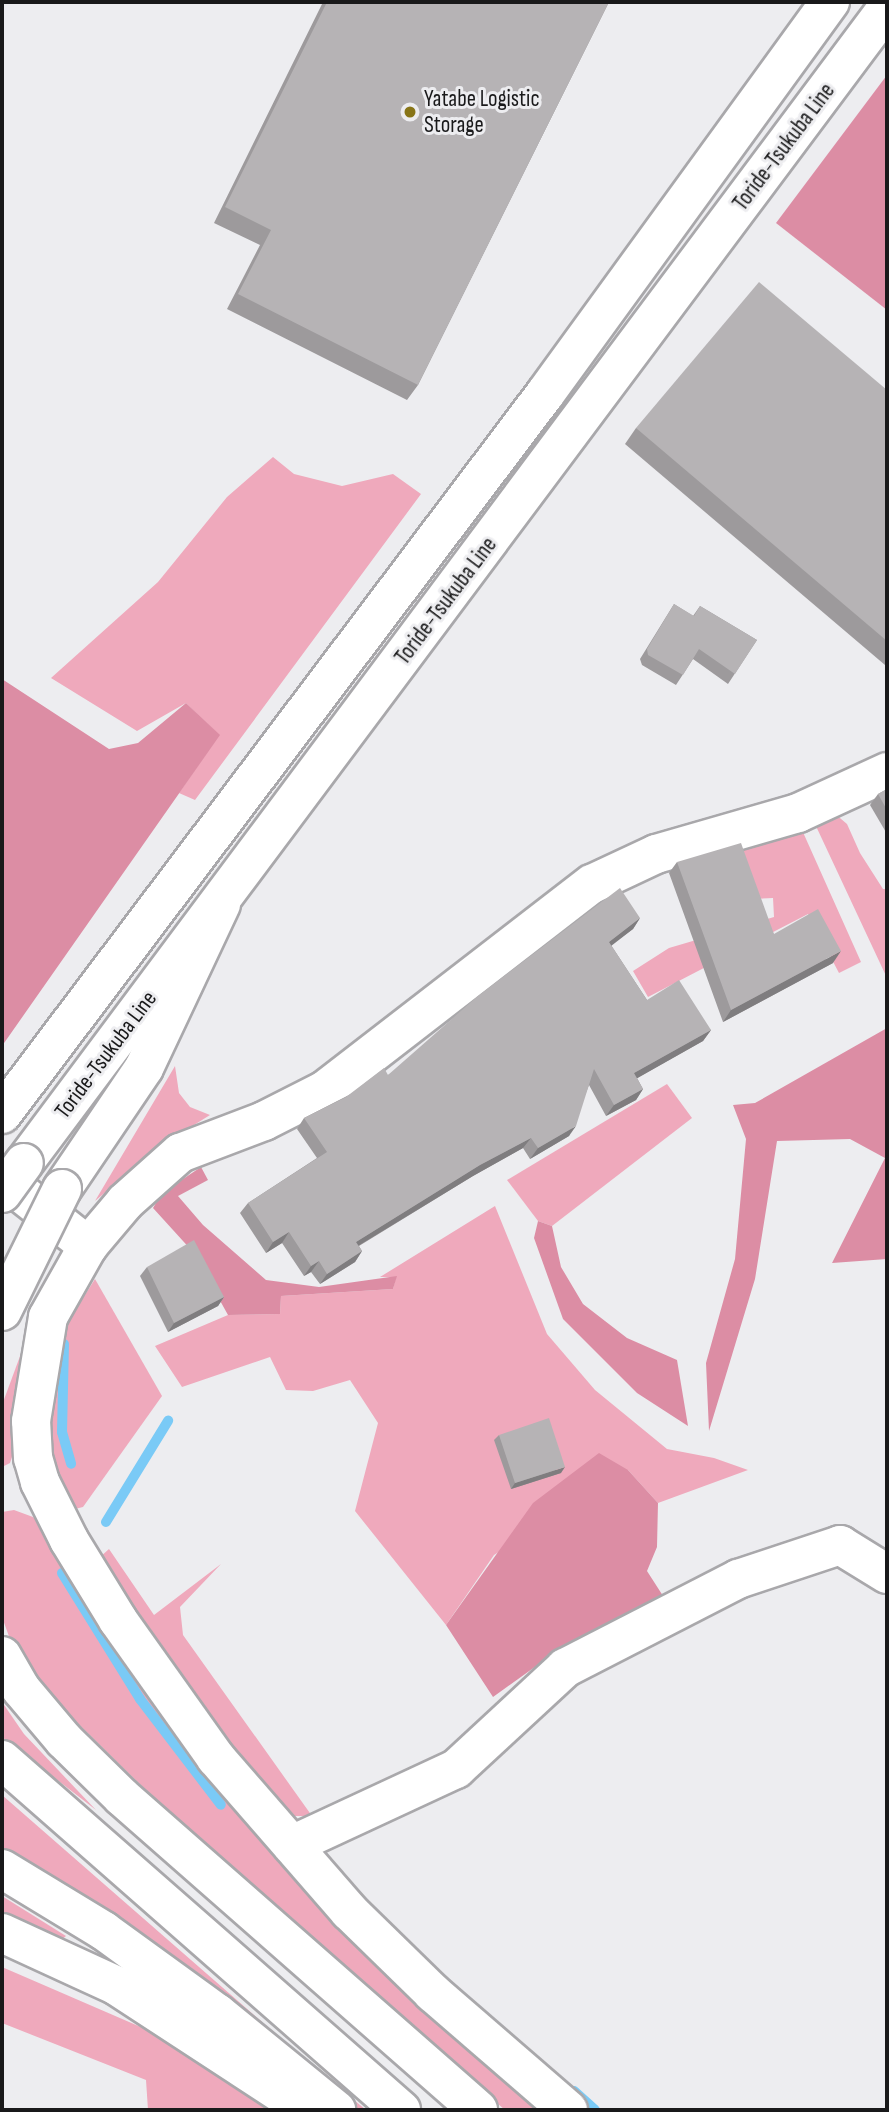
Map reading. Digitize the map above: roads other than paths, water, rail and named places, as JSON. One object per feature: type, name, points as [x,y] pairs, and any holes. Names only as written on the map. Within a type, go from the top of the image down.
[{"type":"main road","name":"Toride-Tsukuba Line","points":[[2,1114],[545,394],[830,2]]},
{"type":"main road","name":"Toride-Tsukuba Line","points":[[2,1193],[13,1170],[221,904],[887,8]]},
{"type":"main road","points":[[568,2110],[424,1984],[349,1911],[216,1758],[118,1620],[74,1550],[40,1482],[31,1421],[48,1317],[88,1246],[125,1202],[180,1153],[264,1121],[325,1090],[592,884],[656,854],[797,813],[887,772]]},
{"type":"main road","points":[[2,1311],[62,1189],[144,1068],[221,904]]},
{"type":"main road","points":[[13,1170],[88,1246]]},
{"type":"main road","points":[[292,1845],[456,1769],[565,1668],[738,1579],[840,1545],[887,1574]]},
{"type":"main road","points":[[2,1656],[21,1689],[64,1740],[122,1797],[478,2110]]},
{"type":"main road","points":[[2,1760],[401,2110]]},
{"type":"main road","points":[[2,1869],[116,1939],[217,2012],[335,2110]]},
{"type":"main road","points":[[2,1933],[117,1986],[306,2110]]},
{"type":"waterway","points":[[64,1344],[62,1432],[71,1464]]},
{"type":"waterway","points":[[106,1522],[168,1421]]},
{"type":"waterway","points":[[62,1573],[140,1699],[221,1805]]},
{"type":"waterway","points":[[574,2091],[595,2110]]},
{"type":"place","name":"Yatabe Logistic Storage","points":[[410,112]]}]
